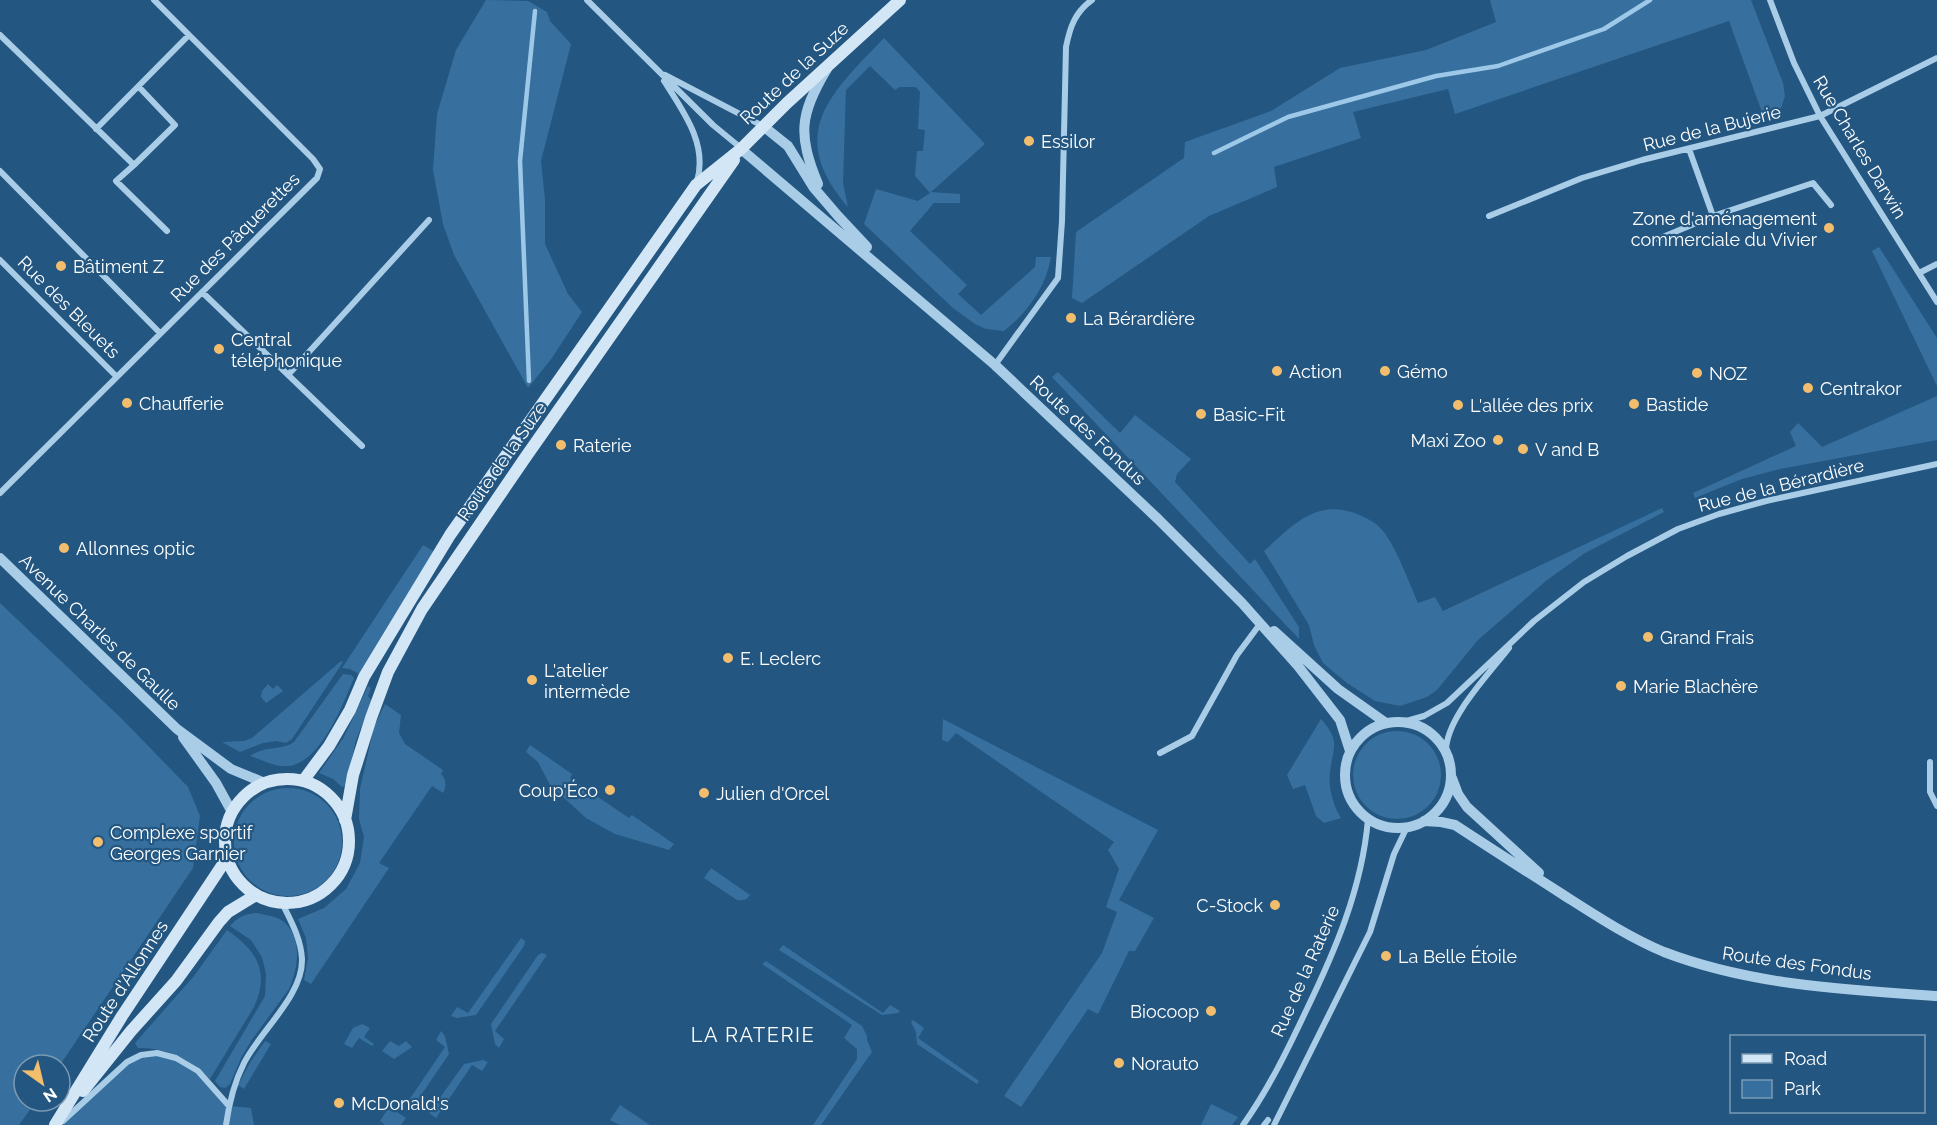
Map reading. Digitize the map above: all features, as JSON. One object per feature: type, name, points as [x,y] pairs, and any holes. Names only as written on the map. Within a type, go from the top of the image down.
[{"type":"main road","name":"Route de la Suze","points":[[303,781],[329,747],[350,710],[364,678],[450,535],[696,185],[741,149],[833,60],[900,0]]},
{"type":"main road","name":"Route de la Suze","points":[[345,820],[353,775],[370,718],[388,672],[422,609],[741,149]]},
{"type":"main road","points":[[281,779],[303,781],[316,787],[328,795],[345,820],[349,837],[347,855],[341,871],[326,889],[311,898],[294,903],[282,903],[256,895],[238,879],[227,858],[225,832],[232,812],[243,797],[265,783],[281,779]]},
{"type":"main road","name":"Route d'Allonnes","points":[[56,1125],[122,1016],[227,858]]},
{"type":"main road","name":"Route d'Allonnes","points":[[56,1125],[131,1031],[176,981],[219,922],[228,912],[256,895]]},
{"type":"street","name":"Rue des Pâquerettes","points":[[0,493],[317,178],[320,169],[313,159],[154,0]]},
{"type":"street","points":[[587,0],[713,125],[741,149]]},
{"type":"street","points":[[995,365],[1058,278],[1062,221],[1066,46],[1070,26],[1083,6],[1092,0]]},
{"type":"street","name":"Rue Charles Darwin","points":[[1770,0],[1794,63],[1820,116],[1937,302]]},
{"type":"street","points":[[0,35],[134,165]]},
{"type":"street","points":[[96,129],[189,35]]},
{"type":"street","name":"Rue de la Bujerie","points":[[1489,216],[1582,178],[1642,160],[1820,116],[1937,58]]},
{"type":"street","name":"Route des Fondus","points":[[825,201],[805,150],[803,132],[812,94],[833,60]]},
{"type":"street","points":[[659,72],[763,126]]},
{"type":"street","points":[[659,72],[695,134],[700,154],[700,171],[696,185]]},
{"type":"street","points":[[140,87],[175,124],[116,181],[167,231]]},
{"type":"street","name":"Route des Fondus","points":[[763,126],[788,146],[814,188],[905,286]]},
{"type":"street","name":"Route des Fondus","points":[[741,149],[905,286],[995,365],[1158,519],[1242,603],[1338,689],[1386,723]]},
{"type":"street","points":[[1689,149],[1713,216]]},
{"type":"street","points":[[0,171],[160,333]]},
{"type":"street","points":[[1658,239],[1713,216],[1813,183],[1831,204]]},
{"type":"street","points":[[288,375],[429,220]]},
{"type":"street","name":"Rue des Bleuets","points":[[0,260],[116,376]]},
{"type":"street","points":[[1919,273],[1937,264]]},
{"type":"street","points":[[202,292],[362,446]]},
{"type":"street","name":"Rue de la Bérardière","points":[[1402,722],[1424,716],[1447,703],[1521,633],[1584,582],[1627,555],[1688,525],[1766,501],[1937,464]]},
{"type":"street","name":"Avenue Charles de Gaulle","points":[[0,558],[177,729],[231,769],[265,783]]},
{"type":"street","name":"Route des Fondus","points":[[1242,603],[1332,708],[1340,720],[1350,751]]},
{"type":"street","points":[[1160,753],[1192,736],[1237,655],[1260,624]]},
{"type":"street","name":"Rue de la Bérardière","points":[[1446,752],[1447,736],[1459,713],[1521,633]]},
{"type":"street","points":[[1402,722],[1418,725],[1438,739],[1446,752],[1451,776],[1444,801],[1435,813],[1424,821],[1407,827],[1387,827],[1368,819],[1355,807],[1346,789],[1345,768],[1350,751],[1362,735],[1375,726],[1402,722]]},
{"type":"street","name":"Avenue Charles de Gaulle","points":[[177,729],[216,783],[232,812]]},
{"type":"street","points":[[1930,762],[1930,792],[1937,806]]},
{"type":"street","name":"Route des Fondus","points":[[1451,776],[1458,794],[1467,807],[1562,894]]},
{"type":"street","name":"Rue de la Raterie","points":[[1243,1125],[1260,1100],[1291,1041],[1338,942],[1360,874],[1366,848],[1368,819]]},
{"type":"street","name":"Route des Fondus","points":[[1424,821],[1455,825],[1609,924],[1663,951],[1738,975],[1937,996]]},
{"type":"street","points":[[1269,1123],[1361,950],[1376,915],[1394,854],[1407,827]]},
{"type":"street","points":[[226,1125],[233,1088],[244,1062],[292,993],[300,977],[302,961],[300,942],[282,903]]},
{"type":"street","points":[[56,1125],[127,1062],[141,1055],[156,1053],[176,1058],[198,1071],[229,1106]]},
{"type":"green space","points":[[486,0],[528,1],[547,12],[550,21],[571,44],[541,161],[545,200],[545,244],[568,294],[582,312],[552,358],[528,388],[454,255],[443,224],[433,170],[437,114],[456,50]]},
{"type":"green space","points":[[1490,0],[1751,0],[1783,83],[1785,96],[1781,108],[1764,118],[1729,21],[1455,114],[1448,89],[1353,112],[1361,138],[1274,167],[1277,187],[1209,216],[1082,303],[1072,298],[1076,232],[1184,158],[1185,142],[1271,111],[1340,68],[1426,50],[1496,22]]},
{"type":"green space","points":[[884,38],[985,144],[931,192],[960,194],[960,203],[934,203],[910,231],[967,285],[958,294],[981,315],[1035,267],[1036,257],[1051,257],[1045,279],[1035,298],[1021,316],[1004,331],[986,329],[953,308],[864,224],[876,189],[918,201],[930,193],[915,176],[917,151],[923,151],[925,130],[918,129],[920,92],[916,87],[900,87],[895,90],[870,66],[846,90],[843,183],[848,207],[829,181],[819,158],[817,136],[822,116],[832,97]]},
{"type":"green space","points":[[1879,247],[1937,338],[1937,386],[1872,251]]},
{"type":"green space","points":[[1058,372],[1120,433],[1135,415],[1191,459],[1177,474],[1175,482],[1250,564],[1255,559],[1299,627],[1299,639],[1052,377]]},
{"type":"green space","points":[[1937,396],[1937,440],[1780,469],[1742,479],[1695,498],[1693,493],[1796,446],[1790,432],[1798,423],[1822,447]]},
{"type":"green space","points":[[1662,508],[1664,512],[1585,553],[1547,580],[1478,640],[1437,690],[1427,697],[1400,706],[1375,701],[1347,683],[1323,663],[1314,645],[1309,625],[1264,551],[1295,524],[1317,512],[1342,510],[1357,514],[1373,522],[1386,535],[1400,560],[1418,603],[1435,597],[1443,611]]},
{"type":"green space","points":[[423,545],[438,554],[364,677],[350,669],[342,668]]},
{"type":"green space","name":"Complexe sportif Georges Garnier","points":[[0,603],[123,720],[188,787],[200,816],[193,868],[68,1053],[12,1053],[12,1113],[28,1113],[19,1125],[0,1125]]},
{"type":"green space","points":[[341,661],[343,662],[292,739],[286,743],[276,741],[263,743],[240,752],[222,742],[244,741],[252,738]]},
{"type":"green space","points":[[343,674],[354,678],[349,690],[327,734],[306,758],[294,765],[281,766],[250,756],[262,750],[294,742]]},
{"type":"green space","points":[[268,684],[273,689],[277,685],[283,691],[266,703],[261,697],[262,691]]},
{"type":"green space","points":[[368,686],[371,688],[368,696],[372,701],[356,740],[346,786],[342,787],[333,779],[319,773],[344,737]]},
{"type":"green space","points":[[385,704],[401,715],[399,733],[405,744],[443,770],[441,774],[445,780],[445,788],[443,793],[432,786],[379,863],[389,868],[311,984],[304,980],[308,958],[306,938],[298,919],[324,908],[346,889],[360,863],[364,837],[359,819],[360,789],[374,727]]},
{"type":"green space","points":[[943,719],[1158,830],[1119,900],[1154,918],[1135,951],[1129,951],[1098,1014],[1088,1009],[1021,1107],[1004,1096],[1102,953],[1117,912],[1106,907],[1119,869],[1108,850],[1114,842],[956,733],[948,742],[942,740]]},
{"type":"green space","points":[[1321,719],[1333,739],[1330,790],[1341,818],[1324,823],[1316,816],[1305,785],[1293,789],[1287,775]]},
{"type":"green space","points":[[1397,731],[1414,735],[1428,744],[1437,758],[1441,775],[1437,792],[1428,806],[1414,815],[1397,819],[1380,815],[1366,806],[1357,792],[1353,775],[1357,758],[1366,744],[1380,735]]},
{"type":"green space","points":[[530,745],[572,774],[570,778],[629,818],[632,815],[674,844],[669,850],[615,834],[586,818],[550,785],[538,762],[526,752]]},
{"type":"green space","points":[[288,788],[309,792],[326,804],[338,821],[342,842],[338,863],[326,880],[309,892],[288,896],[267,892],[250,880],[238,863],[234,842],[238,821],[250,804],[267,792]]},
{"type":"green space","points":[[711,868],[750,895],[749,897],[737,900],[704,878]]},
{"type":"green space","points":[[257,913],[278,918],[290,929],[296,945],[295,972],[289,989],[251,1041],[230,1084],[225,1088],[220,1087],[215,1081],[265,996],[266,974],[262,957],[251,940],[230,926],[242,917]]},
{"type":"green space","points":[[227,930],[253,954],[258,963],[261,983],[254,1007],[210,1079],[186,1060],[168,1052],[138,1048],[135,1043],[194,976]]},
{"type":"green space","points":[[521,938],[525,941],[524,946],[476,1015],[457,1018],[451,1016],[457,1007],[468,1013]]},
{"type":"green space","points":[[783,945],[883,1013],[890,1005],[900,1011],[882,1015],[779,950]]},
{"type":"green space","points":[[542,953],[547,955],[495,1031],[504,1039],[499,1048],[495,1044],[491,1024],[538,955]]},
{"type":"green space","points":[[766,961],[862,1026],[867,1036],[872,1052],[821,1125],[813,1125],[857,1059],[857,1049],[844,1038],[852,1025],[762,964]]},
{"type":"green space","points":[[913,1020],[924,1028],[918,1038],[979,1081],[977,1084],[917,1044],[916,1032],[911,1022]]},
{"type":"green space","points":[[362,1024],[370,1028],[364,1037],[374,1044],[372,1046],[359,1038],[352,1048],[344,1044],[353,1028]]},
{"type":"green space","points":[[441,1031],[445,1036],[449,1054],[415,1104],[409,1100],[445,1047],[436,1040]]},
{"type":"green space","points":[[265,1041],[271,1044],[244,1089],[238,1085]]},
{"type":"green space","points":[[390,1041],[399,1046],[406,1041],[412,1047],[394,1059],[382,1051]]},
{"type":"green space","points":[[157,1053],[181,1062],[198,1073],[229,1106],[251,1108],[254,1125],[58,1125],[127,1062]]},
{"type":"green space","points":[[483,1060],[488,1062],[482,1071],[472,1065],[436,1118],[429,1113],[464,1064]]},
{"type":"green space","points":[[1211,1104],[1238,1117],[1232,1125],[1201,1125]]},
{"type":"green space","points":[[620,1105],[650,1125],[620,1125],[610,1120]]},
{"type":"green space","points":[[389,1107],[406,1118],[401,1125],[385,1125],[380,1121]]},
{"type":"waterway","points":[[1214,153],[1288,117],[1436,76],[1498,66],[1604,29],[1650,0]]},
{"type":"waterway","points":[[529,381],[520,161],[535,11]]},
{"type":"place","name":"Essilor","points":[[1029,141]]},
{"type":"place","name":"Zone d'aménagement commerciale du Vivier","points":[[1829,228]]},
{"type":"place","name":"Bâtiment Z","points":[[61,266]]},
{"type":"place","name":"La Bérardière","points":[[1071,318]]},
{"type":"place","name":"Central téléphonique","points":[[219,349]]},
{"type":"place","name":"Action","points":[[1277,371]]},
{"type":"place","name":"Gémo","points":[[1385,371]]},
{"type":"place","name":"NOZ","points":[[1697,373]]},
{"type":"place","name":"Centrakor","points":[[1808,388]]},
{"type":"place","name":"Chaufferie","points":[[127,403]]},
{"type":"place","name":"Bastide","points":[[1634,404]]},
{"type":"place","name":"L'allée des prix","points":[[1458,405]]},
{"type":"place","name":"Basic-Fit","points":[[1201,414]]},
{"type":"place","name":"Maxi Zoo","points":[[1498,440]]},
{"type":"place","name":"Raterie","points":[[561,445]]},
{"type":"place","name":"V and B","points":[[1523,449]]},
{"type":"place","name":"Allonnes optic","points":[[64,548]]},
{"type":"place","name":"Grand Frais","points":[[1648,637]]},
{"type":"place","name":"E. Leclerc","points":[[728,658]]},
{"type":"place","name":"L'atelier intermède","points":[[532,680]]},
{"type":"place","name":"Marie Blachère","points":[[1621,686]]},
{"type":"place","name":"Coup'Éco","points":[[610,790]]},
{"type":"place","name":"Julien d'Orcel","points":[[704,793]]},
{"type":"place","name":"Complexe sportif Georges Garnier","points":[[98,842]]},
{"type":"place","name":"C-Stock","points":[[1275,905]]},
{"type":"place","name":"La Belle Étoile","points":[[1386,956]]},
{"type":"place","name":"Biocoop","points":[[1211,1011]]},
{"type":"place","name":"Norauto","points":[[1119,1063]]},
{"type":"place","name":"McDonald's","points":[[339,1103]]},
{"type":"district","name":"LA RATERIE","points":[[753,1035]]}]
